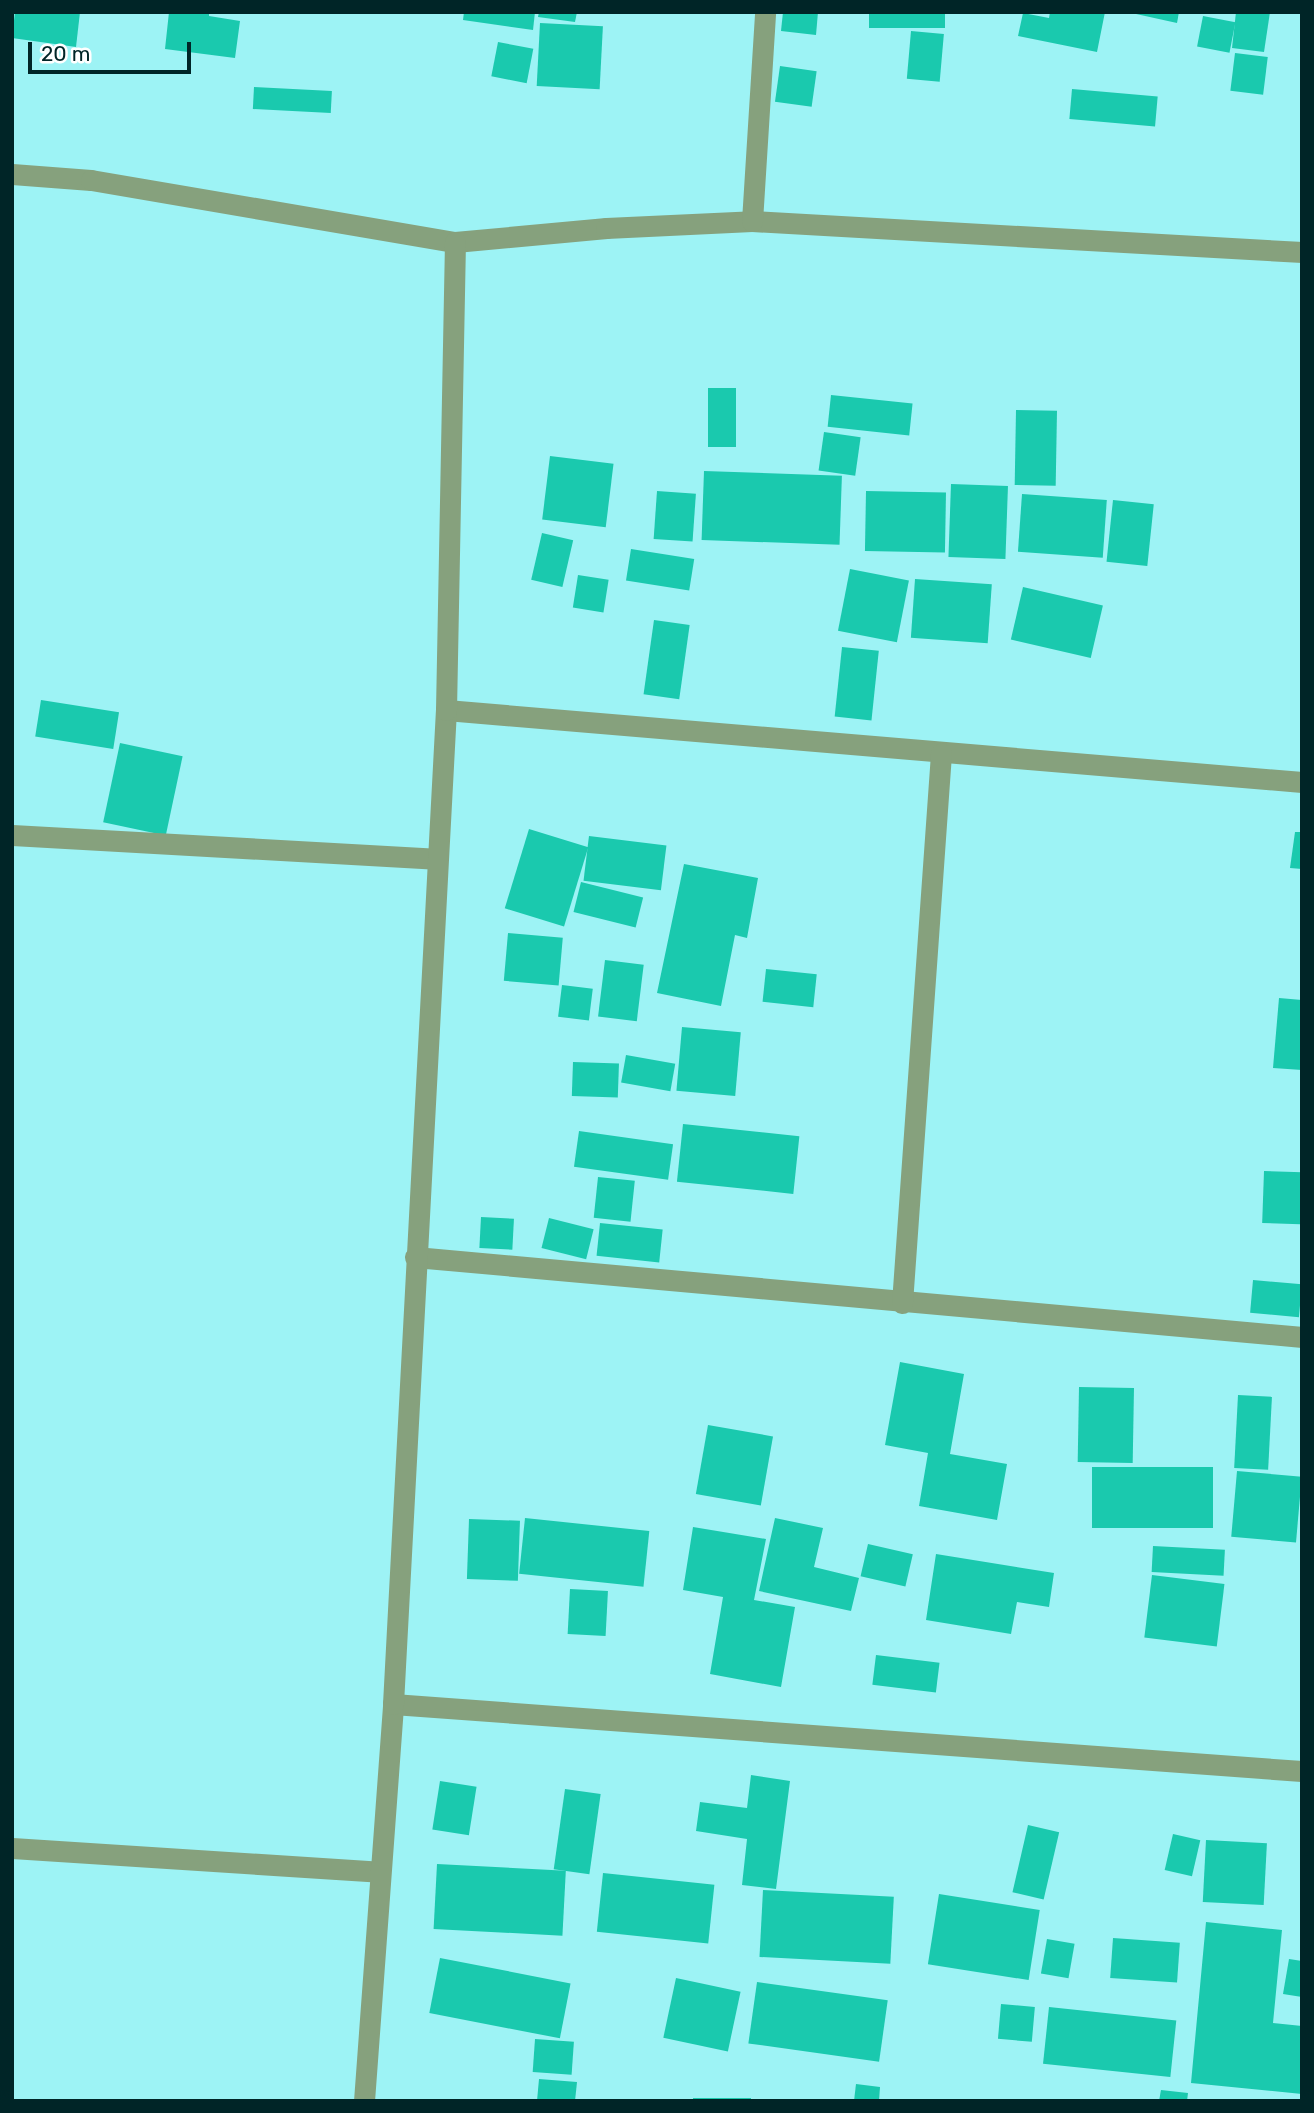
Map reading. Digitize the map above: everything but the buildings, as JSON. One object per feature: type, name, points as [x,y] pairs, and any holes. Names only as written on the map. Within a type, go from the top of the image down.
[{"type":"street","points":[[752,221],[765,12]]},
{"type":"street","points":[[12,174],[91,180],[455,242],[606,228],[752,221],[1302,252]]},
{"type":"street","points":[[364,2101],[393,1704],[435,859],[446,710],[455,242]]},
{"type":"street","points":[[446,710],[1302,782]]},
{"type":"street","points":[[902,1303],[941,753]]},
{"type":"street","points":[[12,835],[435,859]]},
{"type":"street","points":[[415,1256],[1302,1338]]},
{"type":"street","points":[[393,1704],[1302,1771]]},
{"type":"street","points":[[12,1848],[379,1872]]}]
